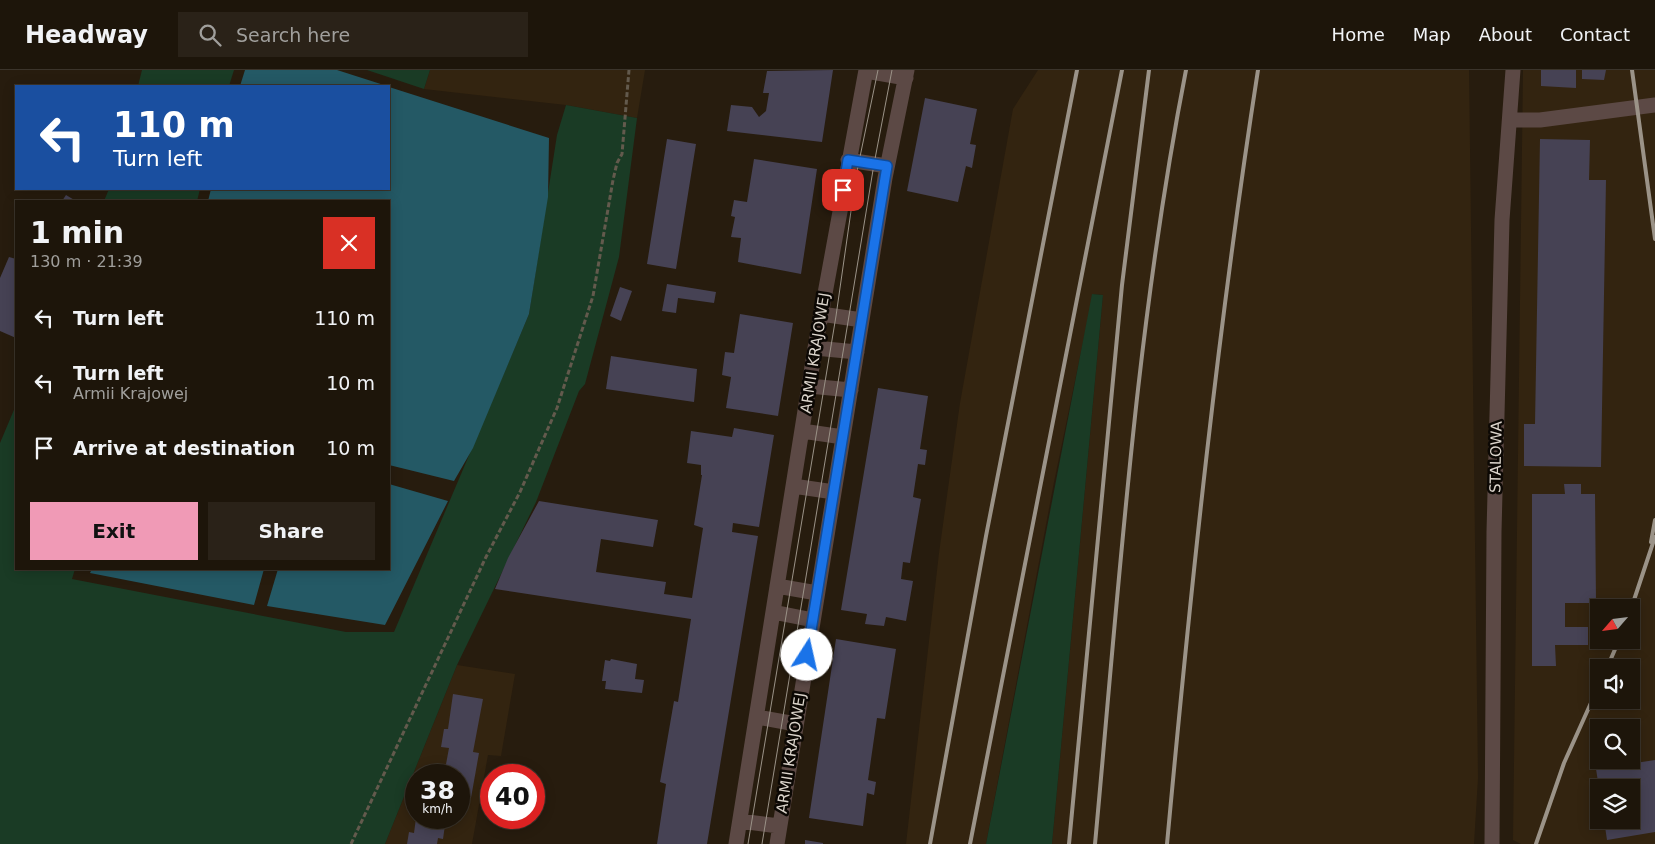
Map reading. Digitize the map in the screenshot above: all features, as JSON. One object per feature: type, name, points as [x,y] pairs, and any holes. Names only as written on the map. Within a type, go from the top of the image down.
[{"type":"street","points":[[866,70],[906,74]]},
{"type":"street","name":"ARMII KRAJOWEJ","points":[[736,844],[815,348],[866,70]]},
{"type":"street","name":"STALOWA","points":[[1492,844],[1494,532],[1501,240],[1513,70]]},
{"type":"street","name":"ARMII KRAJOWEJ","points":[[776,844],[887,166],[906,74]]},
{"type":"street","points":[[1510,120],[1540,120],[1655,105]]},
{"type":"street","points":[[848,160],[887,166]]},
{"type":"street","points":[[821,314],[862,320]]},
{"type":"street","points":[[815,348],[857,352]]},
{"type":"street","points":[[809,386],[851,390]]},
{"type":"street","points":[[802,431],[843,437]]},
{"type":"street","points":[[793,486],[834,492]]},
{"type":"street","points":[[777,586],[818,593]]},
{"type":"street","points":[[773,612],[813,620]]},
{"type":"street","points":[[757,717],[796,724]]},
{"type":"street","points":[[740,821],[779,826]]},
{"type":"path","points":[[351,844],[486,557],[532,467],[557,408],[593,296],[613,180],[617,163],[622,154],[628,70]]},
{"type":"shaded area","points":[[430,70],[645,70],[637,118],[566,105],[424,89]]},
{"type":"shaded area","points":[[1038,70],[1469,70],[1478,778],[1474,844],[1052,844],[1103,295],[1093,294],[1054,482],[986,844],[906,844],[939,553],[960,403],[1013,109]]},
{"type":"shaded area","points":[[1523,70],[1655,70],[1655,844],[1521,844],[1513,840]]},
{"type":"shaded area","points":[[457,665],[515,674],[501,756],[488,755],[486,764],[480,764],[480,800],[472,844],[385,844],[405,794],[405,829],[470,829],[470,764],[417,764]]},
{"type":"green space","points":[[142,70],[234,70],[229,85],[138,85]]},
{"type":"green space","points":[[367,70],[430,70],[424,89]]},
{"type":"green space","points":[[566,105],[637,118],[619,257],[585,384],[579,391],[536,502],[457,665],[417,764],[405,764],[405,794],[385,844],[0,844],[0,443],[15,407],[15,570],[75,570],[72,579],[346,632],[394,632],[529,314],[557,135]]},
{"type":"green space","points":[[109,190],[200,190],[197,200],[104,200]]},
{"type":"green space","points":[[1092,294],[1103,295],[1052,844],[986,844]]},
{"type":"water","points":[[245,70],[337,70],[384,85],[240,85]]},
{"type":"water","points":[[390,87],[549,138],[548,197],[529,314],[473,448],[454,481],[390,465],[390,200],[208,200],[211,190],[390,190]]},
{"type":"water","points":[[390,484],[448,501],[385,625],[267,606],[278,570],[390,570]]},
{"type":"water","points":[[92,570],[264,570],[254,605],[90,573]]},
{"type":"building","points":[[833,70],[822,142],[727,131],[731,105],[752,107],[759,117],[766,111],[769,93],[763,93],[767,71]]},
{"type":"building","points":[[1541,70],[1576,70],[1576,88],[1541,86]]},
{"type":"building","points":[[1582,70],[1606,70],[1604,80],[1582,79]]},
{"type":"building","points":[[925,98],[977,109],[970,144],[976,145],[972,168],[966,166],[958,202],[907,191]]},
{"type":"building","points":[[667,139],[696,144],[676,269],[647,264]]},
{"type":"building","points":[[1540,139],[1590,140],[1589,180],[1606,180],[1601,467],[1524,466],[1524,424],[1535,424]]},
{"type":"building","points":[[754,159],[817,169],[801,274],[738,262],[741,238],[731,237],[735,217],[731,216],[734,200],[747,202]]},
{"type":"building","points":[[66,195],[74,200],[63,200]]},
{"type":"building","points":[[9,257],[15,259],[15,338],[0,331],[0,278]]},
{"type":"building","points":[[667,284],[716,292],[714,303],[678,298],[676,313],[662,311]]},
{"type":"building","points":[[620,287],[632,291],[621,321],[610,316]]},
{"type":"building","points":[[740,314],[793,323],[778,416],[726,408],[731,377],[722,375],[725,352],[734,353]]},
{"type":"building","points":[[611,356],[697,369],[694,402],[606,389]]},
{"type":"building","points":[[878,388],[928,396],[920,449],[927,450],[925,465],[918,464],[913,497],[921,499],[910,563],[903,562],[901,579],[913,581],[906,621],[886,617],[884,626],[865,624],[867,614],[841,610]]},
{"type":"building","points":[[734,428],[774,435],[759,527],[733,523],[732,532],[758,536],[707,844],[657,844],[666,784],[660,782],[674,701],[678,702],[691,619],[495,589],[508,558],[539,501],[658,520],[653,547],[601,539],[596,572],[666,582],[664,594],[692,598],[703,528],[694,525],[702,475],[701,465],[687,463],[691,431],[732,437]]},
{"type":"building","points":[[1564,484],[1581,484],[1581,494],[1595,494],[1596,599],[1590,599],[1590,603],[1565,603],[1565,627],[1588,627],[1588,645],[1555,645],[1556,666],[1532,666],[1532,494],[1565,494]]},
{"type":"building","points":[[836,639],[896,649],[885,719],[877,718],[868,780],[876,782],[874,795],[867,793],[863,826],[809,818]]},
{"type":"building","points":[[611,659],[637,664],[635,679],[644,680],[642,693],[605,689],[606,681],[602,681],[605,660],[610,661]]},
{"type":"building","points":[[453,694],[483,699],[473,752],[479,753],[471,798],[470,764],[446,764],[449,748],[441,747],[444,729],[448,729]]},
{"type":"building","points":[[1655,760],[1655,832],[1607,840],[1605,829],[1640,829],[1640,779],[1598,779],[1596,769],[1640,769],[1640,762]]},
{"type":"building","points":[[415,829],[444,829],[443,839],[438,838],[437,844],[407,844],[409,832],[414,833]]},
{"type":"building","points":[[805,840],[823,843],[823,844],[805,844]]},
{"type":"tram line","points":[[748,844],[836,316],[856,176],[878,70]]},
{"type":"tram line","points":[[762,844],[874,164],[892,70]]},
{"type":"railway","points":[[930,844],[986,536],[1077,70]]},
{"type":"railway","points":[[970,844],[1122,70]]},
{"type":"railway","points":[[1069,844],[1122,285],[1149,70]]},
{"type":"railway","points":[[1095,844],[1121,553],[1142,359],[1154,262],[1186,70]]},
{"type":"railway","points":[[1167,844],[1206,456],[1230,263],[1258,70]]},
{"type":"railway","points":[[1632,70],[1655,239]]},
{"type":"railway","points":[[1651,542],[1655,520]]},
{"type":"railway","points":[[1634,599],[1655,537]]},
{"type":"railway","points":[[1611,659],[1615,649]]},
{"type":"railway","points":[[1536,844],[1564,763],[1590,705]]},
{"type":"route","points":[[807,655],[887,166],[848,160],[843,190]]}]
